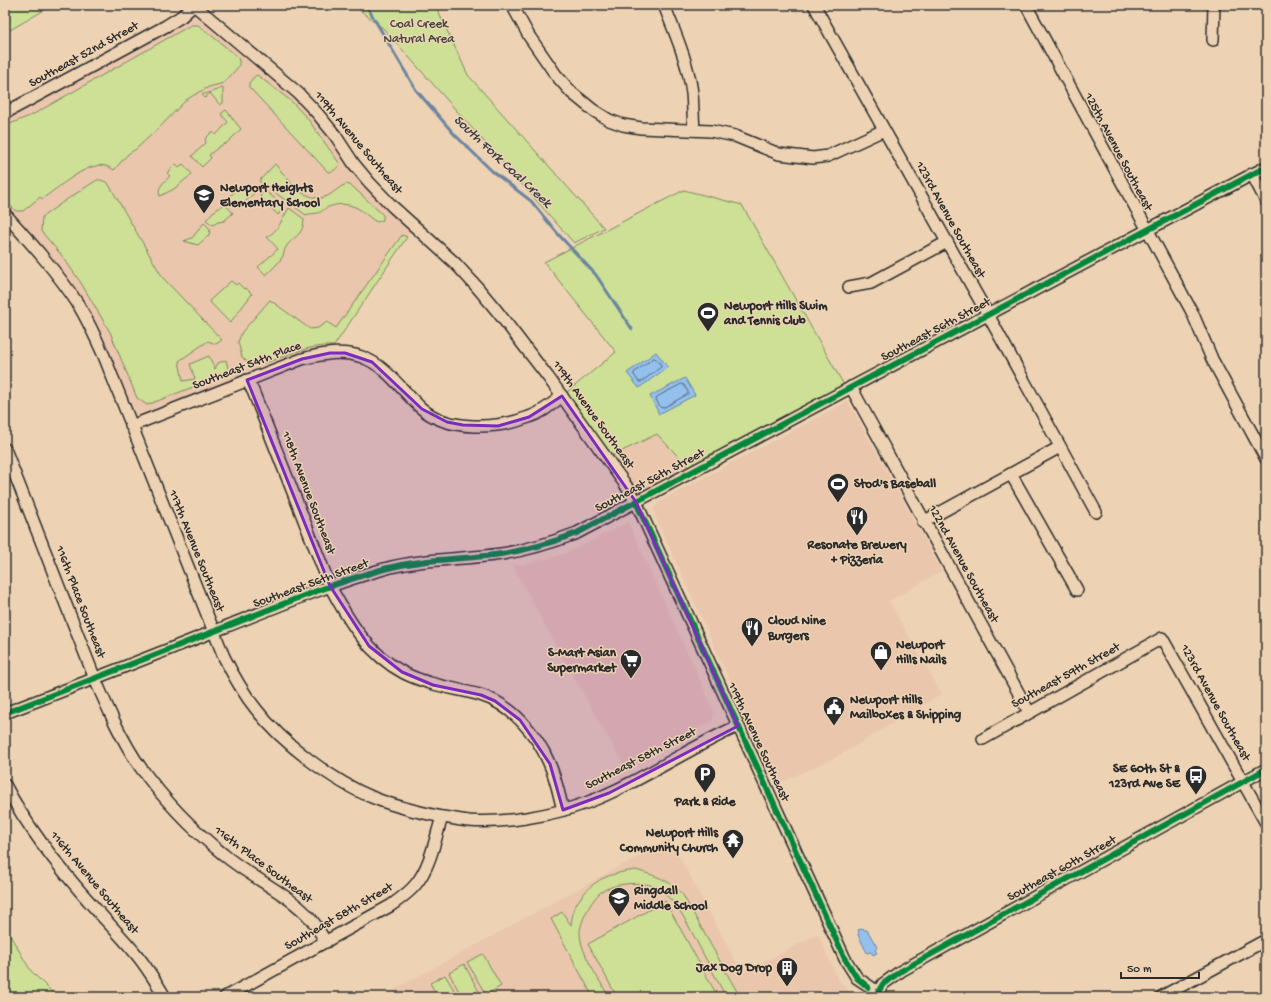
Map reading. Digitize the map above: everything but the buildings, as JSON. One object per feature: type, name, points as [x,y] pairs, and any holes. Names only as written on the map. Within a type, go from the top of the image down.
[{"type":"street","name":"Southeast 52nd Street","points":[[5,113],[166,26],[182,16],[194,5]]},
{"type":"street","name":"119th Avenue Southeast","points":[[194,5],[283,80],[317,113],[369,182],[392,206],[455,263],[498,311],[614,468],[636,502],[848,964],[857,978],[877,994]]},
{"type":"street","points":[[512,5],[529,36],[556,75],[572,93],[608,120],[623,125],[641,128],[694,130],[735,136],[779,154],[813,158],[828,156],[884,130]]},
{"type":"street","points":[[664,5],[681,48],[687,69],[692,92],[694,130]]},
{"type":"street","name":"123rd Avenue Southeast","points":[[814,5],[988,315],[1096,512]]},
{"type":"street","name":"125th Avenue Southeast","points":[[1026,5],[1192,312],[1212,359],[1266,459]]},
{"type":"street","points":[[1213,40],[1214,5]]},
{"type":"street","name":"Southeast 56th Street","points":[[5,713],[330,586],[406,564],[430,560],[500,554],[530,549],[577,533],[1266,167]]},
{"type":"street","points":[[1252,174],[1266,201]]},
{"type":"street","name":"117th Avenue Southeast","points":[[5,214],[62,282],[92,329],[213,632],[239,685],[256,710],[285,739],[306,757],[351,787],[374,798],[407,809],[442,817]]},
{"type":"street","points":[[848,287],[871,283],[947,242]]},
{"type":"street","name":"Southeast 54th Place","points":[[131,426],[302,359],[330,353],[345,353],[361,357],[372,362],[387,373],[422,409],[447,422],[463,425],[498,426],[529,417],[541,412],[562,396]]},
{"type":"street","name":"118th Avenue Southeast","points":[[247,380],[253,391],[330,586],[345,614],[358,633],[369,646],[386,661],[402,672],[434,685],[481,695],[496,701],[520,720],[536,740],[550,764],[563,810]]},
{"type":"street","name":"122nd Avenue Southeast","points":[[851,387],[1029,712]]},
{"type":"street","points":[[924,522],[1060,447]]},
{"type":"street","name":"116th Place Southeast","points":[[5,449],[95,679],[108,709],[137,761],[166,800],[194,830],[224,856],[296,905],[312,920],[326,942]]},
{"type":"street","points":[[1011,474],[1077,590]]},
{"type":"street","name":"123rd Avenue Southeast","points":[[1162,638],[1266,823]]},
{"type":"street","name":"Southeast 59th Street","points":[[983,739],[1162,638]]},
{"type":"street","name":"Southeast 58th Street","points":[[225,997],[390,906],[406,894],[426,869],[442,817],[470,821],[497,821],[526,818],[563,810],[609,793],[738,726]]},
{"type":"street","name":"Southeast 60th Street","points":[[877,994],[883,984],[901,970],[1266,769]]},
{"type":"street","name":"116th Avenue Southeast","points":[[5,785],[29,825],[47,850],[71,881],[136,954],[152,975],[165,997]]},
{"type":"street","points":[[1161,997],[1266,940]]},
{"type":"highlighted area","points":[[330,353],[345,353],[372,362],[422,409],[447,422],[463,425],[498,426],[529,417],[562,396],[636,502],[738,726],[609,793],[563,810],[550,764],[520,720],[495,701],[481,695],[433,685],[402,672],[369,646],[330,586],[247,380],[302,359]]},
{"type":"shaded area","name":"Newport Heights Elementary School","points":[[194,5],[258,60],[335,135],[414,226],[330,353],[131,426],[92,329],[5,214],[5,113]]},
{"type":"shaded area","points":[[848,401],[942,571],[889,601],[942,694],[835,758],[777,784],[656,518],[654,508],[660,501]]},
{"type":"shaded area","points":[[657,434],[689,468],[641,495],[612,456]]},
{"type":"shaded area","points":[[628,522],[715,713],[712,721],[626,769],[551,637],[513,566],[566,553]]},
{"type":"shaded area","name":"Ringdall Middle School","points":[[670,839],[742,973],[818,934],[838,980],[855,997],[380,997]]},
{"type":"green space","points":[[5,5],[53,5],[5,33]]},
{"type":"green space","name":"Coal Creek Natural Area","points":[[353,5],[435,5],[468,75],[604,228],[574,243],[384,29]]},
{"type":"green space","points":[[191,25],[198,25],[237,56],[239,66],[224,83],[209,87],[186,100],[161,126],[136,149],[128,154],[114,170],[107,166],[98,165],[83,171],[42,199],[40,197],[23,211],[16,211],[5,200],[5,126],[32,115]]},
{"type":"green space","points":[[257,75],[291,101],[307,118],[340,164],[335,170],[328,172],[249,87],[249,83]]},
{"type":"green space","points":[[223,88],[223,103],[220,105],[210,93],[205,98],[202,95]]},
{"type":"green space","points":[[226,110],[241,129],[227,143],[220,146],[209,155],[211,158],[202,167],[192,156],[206,143],[205,139],[212,132],[216,135],[228,122],[221,114]]},
{"type":"green space","points":[[176,164],[179,167],[183,164],[192,174],[174,189],[160,196],[160,187],[170,176],[167,173]]},
{"type":"green space","points":[[275,164],[298,191],[312,197],[321,198],[328,196],[347,184],[353,187],[383,215],[383,220],[377,222],[359,209],[343,204],[330,206],[318,213],[306,215],[259,181]]},
{"type":"green space","points":[[97,180],[108,183],[163,278],[222,340],[216,344],[208,341],[179,361],[183,381],[195,379],[190,364],[209,356],[215,369],[218,363],[226,360],[228,368],[226,374],[147,405],[137,398],[110,332],[81,283],[63,257],[41,231],[42,217]]},
{"type":"green space","points":[[242,185],[248,188],[258,185],[260,187],[239,208],[229,197]]},
{"type":"green space","points":[[264,190],[284,206],[278,215],[260,196]]},
{"type":"green space","name":"Newport Hills Swim and Tennis Club","points":[[684,190],[742,205],[844,385],[689,468],[657,434],[612,456],[566,393],[616,352],[544,262]]},
{"type":"green space","points":[[225,204],[233,213],[224,221],[213,225],[206,220],[213,212]]},
{"type":"green space","points":[[289,208],[304,219],[302,229],[286,247],[280,261],[266,275],[258,267],[278,249],[267,237],[277,228]]},
{"type":"green space","points":[[204,223],[210,229],[209,235],[198,245],[184,241],[192,238]]},
{"type":"green space","points":[[402,235],[407,237],[334,346],[307,349],[265,363],[260,362],[251,364],[242,357],[238,342],[242,332],[270,300],[310,329],[318,328],[327,322],[336,328]]},
{"type":"green space","points":[[231,281],[236,285],[238,283],[252,294],[230,323],[209,301]]},
{"type":"green space","points":[[636,870],[667,881],[683,895],[740,997],[726,997],[686,922],[671,900],[657,888],[637,883],[613,886],[601,892],[597,895],[584,918],[580,929],[581,942],[591,966],[609,997],[593,997],[551,919],[562,912],[571,925],[576,904],[594,884],[606,877]]},
{"type":"green space","points":[[665,901],[718,997],[617,997],[588,944]]},
{"type":"green space","points":[[5,927],[31,971],[57,997],[5,997]]},
{"type":"green space","points":[[483,954],[501,986],[486,995],[467,962]]},
{"type":"green space","points":[[464,964],[482,997],[462,997],[449,973]]},
{"type":"green space","points":[[445,975],[458,997],[438,997],[430,983]]},
{"type":"water","points":[[656,352],[668,367],[639,388],[627,373]]},
{"type":"water","points":[[685,378],[695,395],[659,414],[650,396]]},
{"type":"water","points":[[863,928],[864,930],[867,930],[877,947],[875,950],[877,953],[873,955],[871,952],[867,953],[858,935],[858,930]]},
{"type":"waterway","name":"South Fork Coal Creek","points":[[366,5],[416,90],[455,135],[492,171],[531,201],[558,234],[596,275],[632,329]]},
{"type":"cycle path","points":[[5,713],[344,581],[399,565],[486,556],[521,550],[539,546],[577,533],[1266,167]]},
{"type":"cycle path","points":[[636,502],[845,959],[857,978],[868,987]]},
{"type":"cycle path","points":[[875,997],[883,984],[901,971],[1266,769]]},
{"type":"place","name":"Newport Heights Elementary School","points":[[204,214]]},
{"type":"place","name":"Newport Hills Swim and Tennis Club","points":[[708,332]]},
{"type":"place","name":"Stod's Baseball","points":[[838,504]]},
{"type":"place","name":"Resonate Brewery + Pizzeria","points":[[857,536]]},
{"type":"place","name":"Cloud Nine Burgers","points":[[752,648]]},
{"type":"place","name":"Newport Hills Nails","points":[[881,672]]},
{"type":"place","name":"S-Mart Asian Supermarket","points":[[631,680]]},
{"type":"place","name":"Newport Hills Mailboxes & Shipping","points":[[834,726]]},
{"type":"place","name":"Park & Ride","points":[[705,794]]},
{"type":"place","name":"SE 60th St & 123rd Ave SE","points":[[1196,796]]},
{"type":"place","name":"Newport Hills Community Church","points":[[733,860]]},
{"type":"place","name":"Ringdall Middle School","points":[[619,918]]},
{"type":"place","name":"Jax Dog Drop","points":[[787,988]]}]
